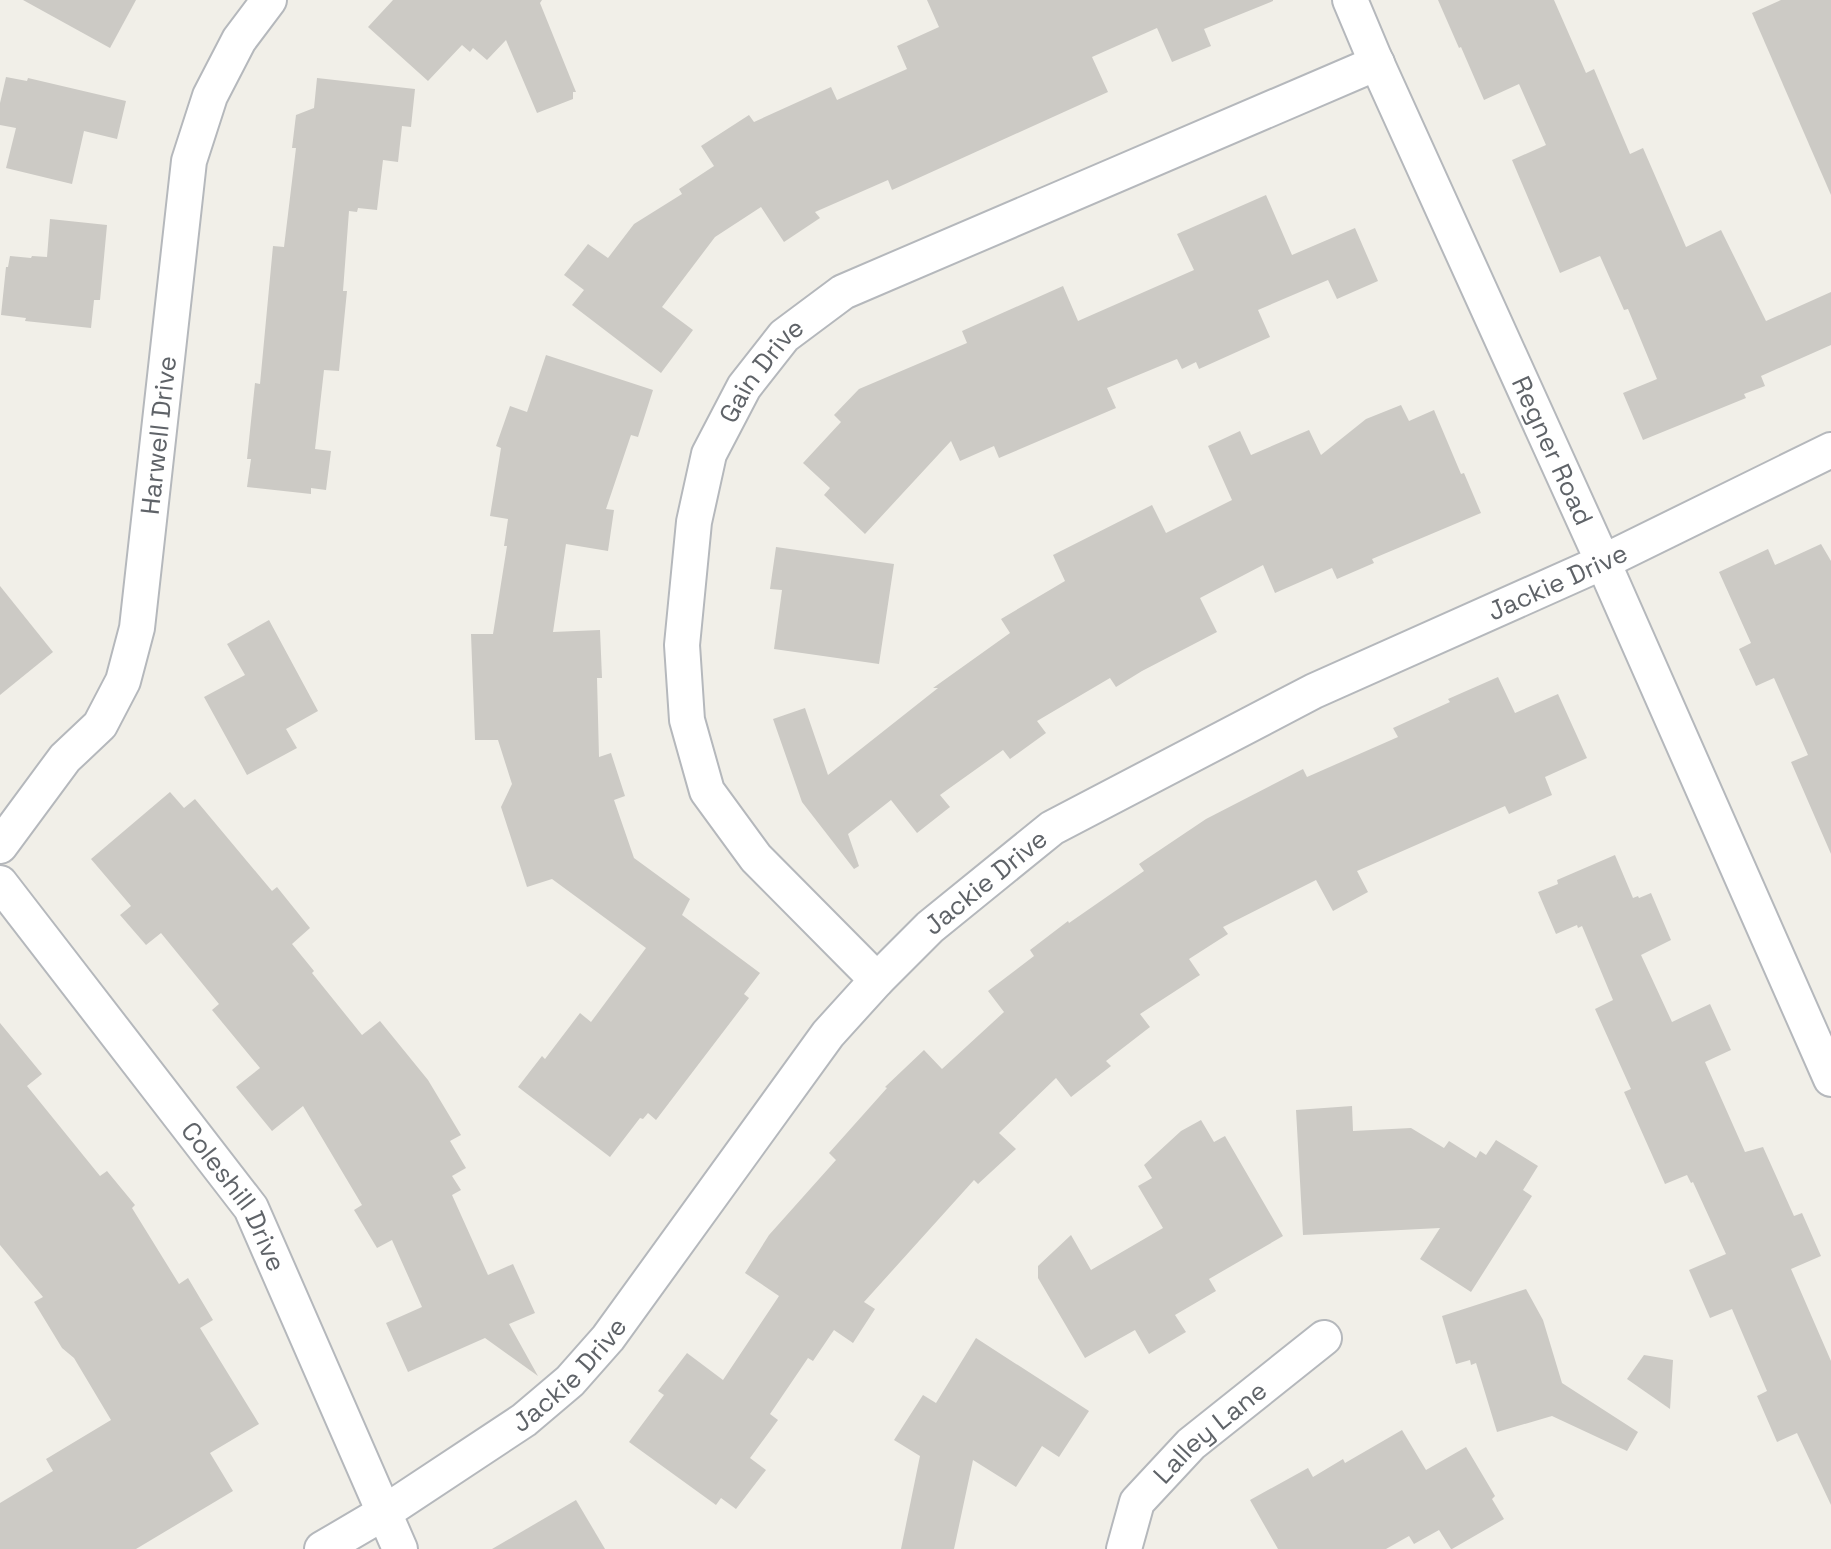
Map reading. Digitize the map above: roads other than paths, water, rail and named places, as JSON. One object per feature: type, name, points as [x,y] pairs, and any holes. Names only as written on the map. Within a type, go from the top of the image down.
[{"type":"street","name":"Harwell Drive","points":[[0,846],[65,758],[100,725],[123,681],[137,628],[189,161],[210,96],[239,40],[269,0]]},
{"type":"street","name":"Regner Road","points":[[1350,0],[1831,1079]]},
{"type":"street","name":"Gain Drive","points":[[877,980],[756,858],[715,803],[707,791],[687,720],[682,645],[694,522],[709,454],[744,387],[784,336],[843,292],[1377,63]]},
{"type":"street","name":"Jackie Drive","points":[[322,1549],[385,1512],[524,1420],[570,1381],[608,1338],[828,1034],[930,927],[1052,828],[1314,691],[1603,562],[1831,450]]},
{"type":"street","name":"Coleshill Drive","points":[[0,883],[251,1208],[400,1549]]},
{"type":"street","name":"Lalley Lane","points":[[1124,1549],[1137,1502],[1191,1444],[1324,1338]]}]
